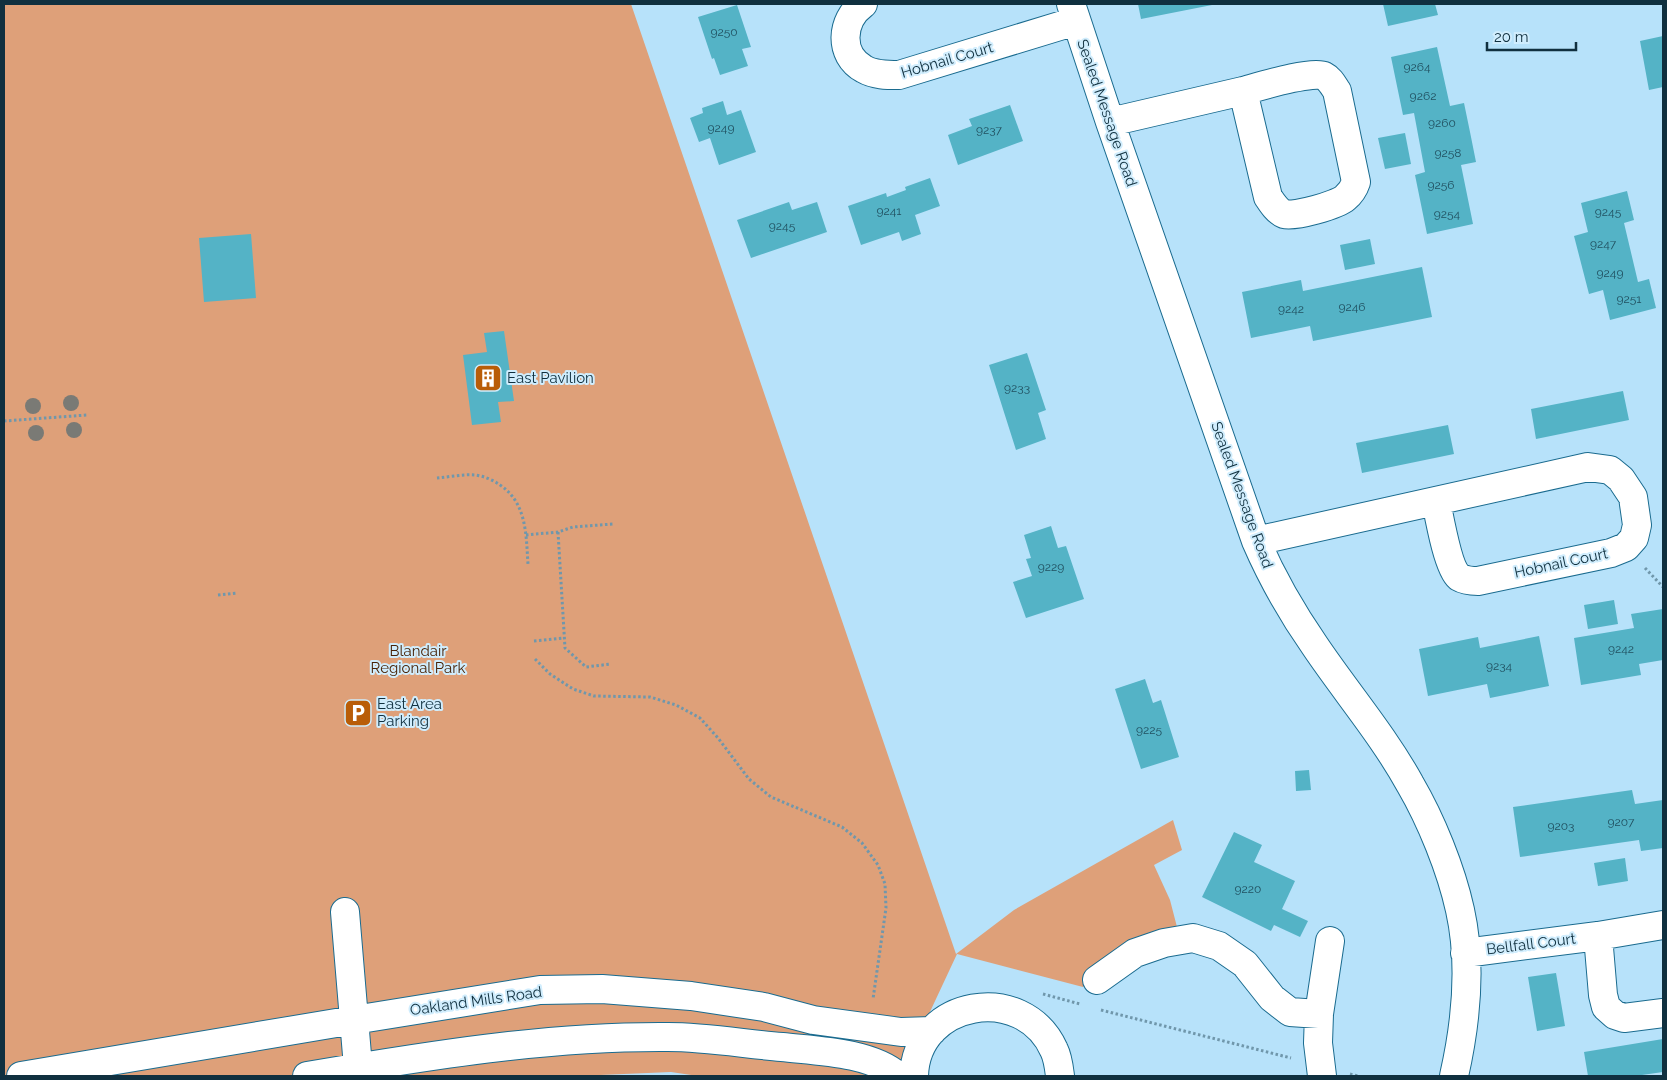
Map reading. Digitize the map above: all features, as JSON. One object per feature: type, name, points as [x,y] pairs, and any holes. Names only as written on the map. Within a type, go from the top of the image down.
[{"type":"street","name":"Hobnail Court","points":[[863,4],[849,18],[845,32],[846,48],[854,62],[865,70],[880,74],[899,75],[1074,13]]},
{"type":"street","name":"Sealed Message Road","points":[[1074,13],[1110,122],[1256,540],[1270,571],[1306,633],[1380,737],[1410,784],[1433,828],[1460,911],[1465,952],[1466,1000],[1461,1047],[1454,1076]]},
{"type":"street","points":[[1110,122],[1311,75],[1323,75],[1337,91],[1356,182],[1352,191],[1337,203],[1295,214],[1284,214],[1275,208],[1268,197],[1243,91]]},
{"type":"street","name":"Hobnail Court","points":[[1256,540],[1588,467],[1610,470],[1621,479],[1633,497],[1637,525],[1634,538],[1626,548],[1611,553],[1478,581],[1468,580],[1459,576],[1451,566],[1436,501]]},
{"type":"street","points":[[345,912],[358,1068]]},
{"type":"street","name":"Bellfall Court","points":[[1465,952],[1598,936],[1663,925]]},
{"type":"street","name":"Bellfall Court","points":[[1598,936],[1603,995],[1606,1007],[1615,1015],[1624,1018],[1663,1013]]},
{"type":"street","points":[[1097,980],[1135,953],[1164,943],[1193,938],[1218,946],[1245,964],[1272,998],[1290,1012],[1319,1014]]},
{"type":"street","points":[[1321,1071],[1319,1014],[1330,941]]},
{"type":"street","name":"Oakland Mills Road","points":[[22,1076],[540,990],[602,989],[690,996],[764,1007],[814,1020],[901,1032],[932,1031]]},
{"type":"street","points":[[914,1076],[920,1051],[932,1031],[950,1016],[974,1008],[998,1007],[1022,1015],[1041,1030],[1054,1050],[1064,1072]]},
{"type":"street","points":[[307,1076],[471,1050],[560,1040],[670,1037],[816,1050],[864,1059],[891,1070],[898,1076]]},
{"type":"path","points":[[4,421],[87,415]]},
{"type":"path","points":[[436,478],[475,475],[492,480],[506,488],[517,501],[523,516],[528,564]]},
{"type":"path","points":[[526,535],[613,524]]},
{"type":"path","points":[[558,532],[565,648],[586,667],[611,664]]},
{"type":"path","points":[[218,595],[237,593]]},
{"type":"path","points":[[534,641],[564,638]]},
{"type":"path","points":[[535,659],[550,674],[573,689],[594,696],[650,697],[676,705],[700,718],[718,738],[749,779],[771,797],[842,827],[862,844],[878,865],[885,884],[886,908],[873,1002]]},
{"type":"path","points":[[1036,992],[1083,1005]]},
{"type":"path","points":[[1092,1007],[1321,1071],[1358,1076]]},
{"type":"green space","name":"Blandair Regional Park","points":[[4,4],[631,4],[956,954],[1014,910],[1173,820],[1182,850],[1154,865],[1170,900],[1177,927],[1144,937],[1112,960],[1083,987],[957,954],[900,1076],[698,1076],[671,1072],[577,1076],[4,1076]]},
{"type":"building","points":[[1138,4],[1212,4],[1212,5],[1141,19]]},
{"type":"building","points":[[1383,4],[1435,4],[1438,15],[1388,26]]},
{"type":"building","points":[[737,5],[751,47],[742,49],[748,66],[720,75],[714,58],[712,59],[698,17]]},
{"type":"building","points":[[1663,36],[1663,87],[1649,90],[1640,41]]},
{"type":"building","points":[[1437,47],[1450,106],[1464,103],[1470,132],[1476,162],[1461,165],[1473,224],[1427,234],[1415,175],[1425,172],[1414,113],[1403,115],[1391,57]]},
{"type":"building","points":[[723,101],[727,115],[741,110],[756,152],[719,165],[710,138],[699,142],[690,118],[703,113],[702,108]]},
{"type":"building","points":[[1010,105],[1023,141],[958,165],[948,135],[972,126],[969,119]]},
{"type":"building","points":[[1405,133],[1411,164],[1385,169],[1378,138]]},
{"type":"building","points":[[930,178],[940,206],[915,215],[921,234],[902,241],[899,232],[861,245],[848,206],[886,193],[887,197],[906,190],[905,187]]},
{"type":"building","points":[[1627,191],[1634,220],[1624,223],[1638,282],[1649,279],[1656,308],[1610,320],[1603,290],[1589,294],[1574,236],[1588,232],[1581,203]]},
{"type":"building","points":[[789,202],[792,210],[817,202],[827,232],[751,258],[737,220]]},
{"type":"building","points":[[251,234],[256,298],[204,302],[199,238]]},
{"type":"building","points":[[1370,239],[1375,264],[1345,270],[1340,245]]},
{"type":"building","points":[[1422,267],[1432,317],[1313,341],[1310,326],[1251,338],[1242,292],[1301,280],[1303,291]]},
{"type":"building","name":"East Pavilion","points":[[504,331],[514,401],[498,402],[501,422],[472,425],[463,355],[487,352],[484,333]]},
{"type":"building","points":[[1027,353],[1046,410],[1038,413],[1046,439],[1016,450],[989,365]]},
{"type":"building","points":[[1623,391],[1629,420],[1536,439],[1531,409]]},
{"type":"building","points":[[1448,425],[1454,454],[1362,473],[1356,443]]},
{"type":"building","points":[[1051,526],[1058,548],[1066,546],[1084,599],[1026,618],[1013,582],[1032,576],[1026,559],[1031,558],[1024,535]]},
{"type":"building","points":[[1614,600],[1618,624],[1588,629],[1584,605]]},
{"type":"building","points":[[1663,609],[1663,660],[1639,664],[1641,675],[1581,685],[1574,638],[1634,628],[1631,614]]},
{"type":"building","points":[[1539,636],[1549,686],[1490,698],[1487,684],[1428,696],[1419,649],[1478,637],[1480,648]]},
{"type":"building","points":[[1145,679],[1153,703],[1161,700],[1179,757],[1141,769],[1115,689]]},
{"type":"building","points":[[1309,770],[1311,790],[1296,791],[1295,771]]},
{"type":"building","points":[[1632,790],[1635,804],[1663,800],[1663,848],[1641,851],[1639,840],[1520,857],[1513,807]]},
{"type":"building","points":[[1234,832],[1262,845],[1254,862],[1295,881],[1282,909],[1308,921],[1300,937],[1274,925],[1271,931],[1202,897]]},
{"type":"building","points":[[1625,858],[1628,881],[1598,886],[1594,863]]},
{"type":"building","points":[[1556,973],[1565,1026],[1537,1031],[1528,977]]},
{"type":"building","points":[[1663,1039],[1663,1072],[1635,1076],[1588,1076],[1584,1052]]},
{"type":"place","name":"East Pavilion","points":[[488,378]]},
{"type":"place","name":"East Area Parking","points":[[358,713]]}]
